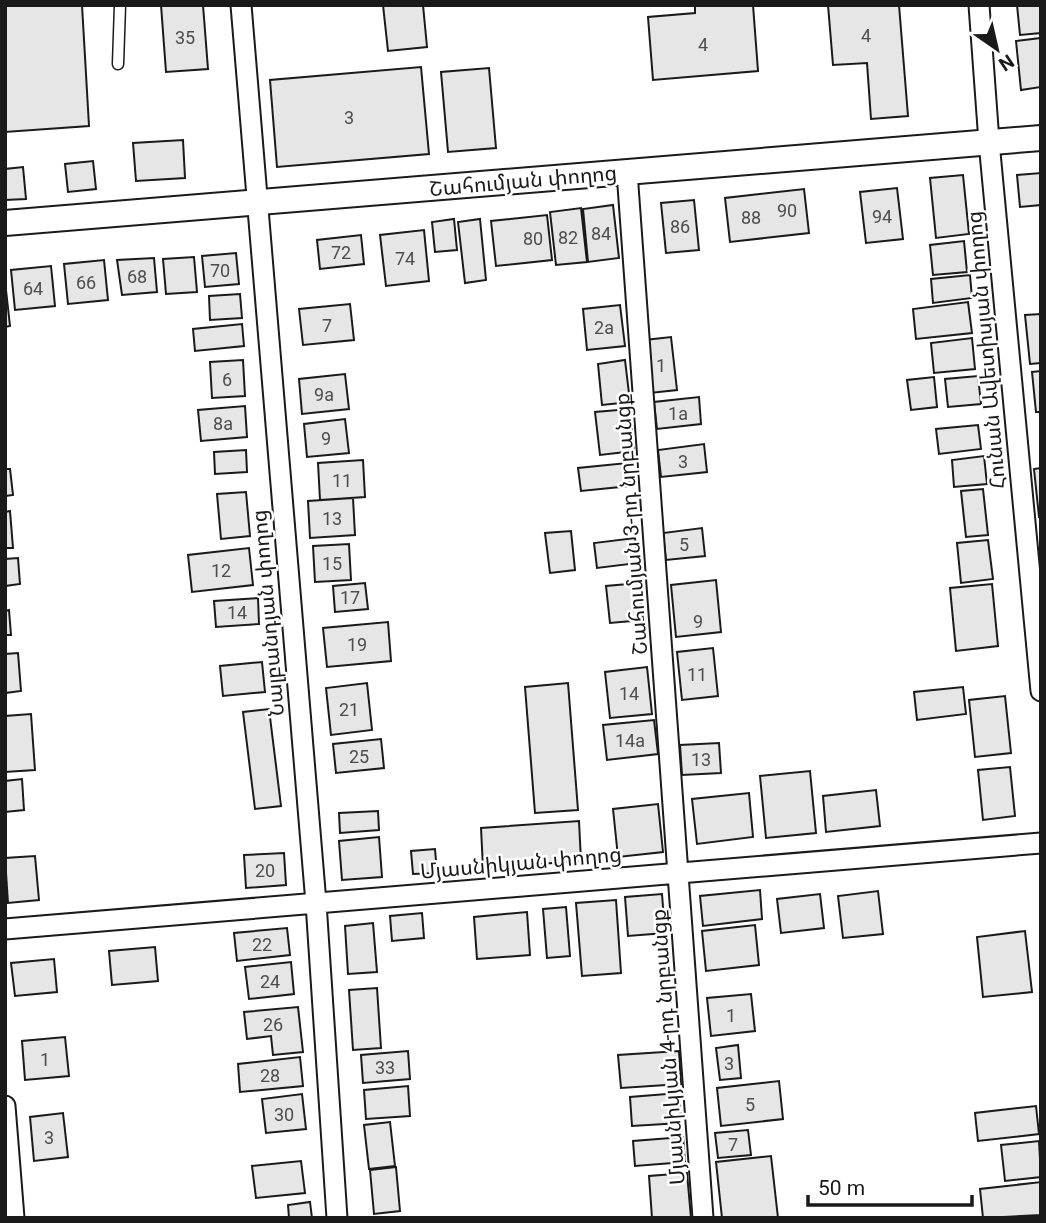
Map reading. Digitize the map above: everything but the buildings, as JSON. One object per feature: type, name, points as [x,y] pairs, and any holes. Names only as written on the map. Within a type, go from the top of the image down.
[{"type":"street","name":"Նալբանդյան փողոց","points":[[241,5],[316,903],[337,1218]]},
{"type":"street","name":"Հունան Ավետիսյան փողոց","points":[[979,5],[989,142],[1041,691]]},
{"type":"street","name":"Շահումյան փողոց","points":[[5,223],[1041,138]]},
{"type":"street","name":"Շահումյան 3-րդ նրբանցք","points":[[627,172],[679,873]]},
{"type":"street","name":"Մյասնիկյան փողոց","points":[[5,929],[1041,843]]},
{"type":"street","name":"Մյասնիկյան 4-րդ նրբանցք","points":[[679,873],[703,1218]]},
{"type":"street","points":[[5,1106],[14,1218]]},
{"type":"lane","points":[[118,64],[120,5]]}]
